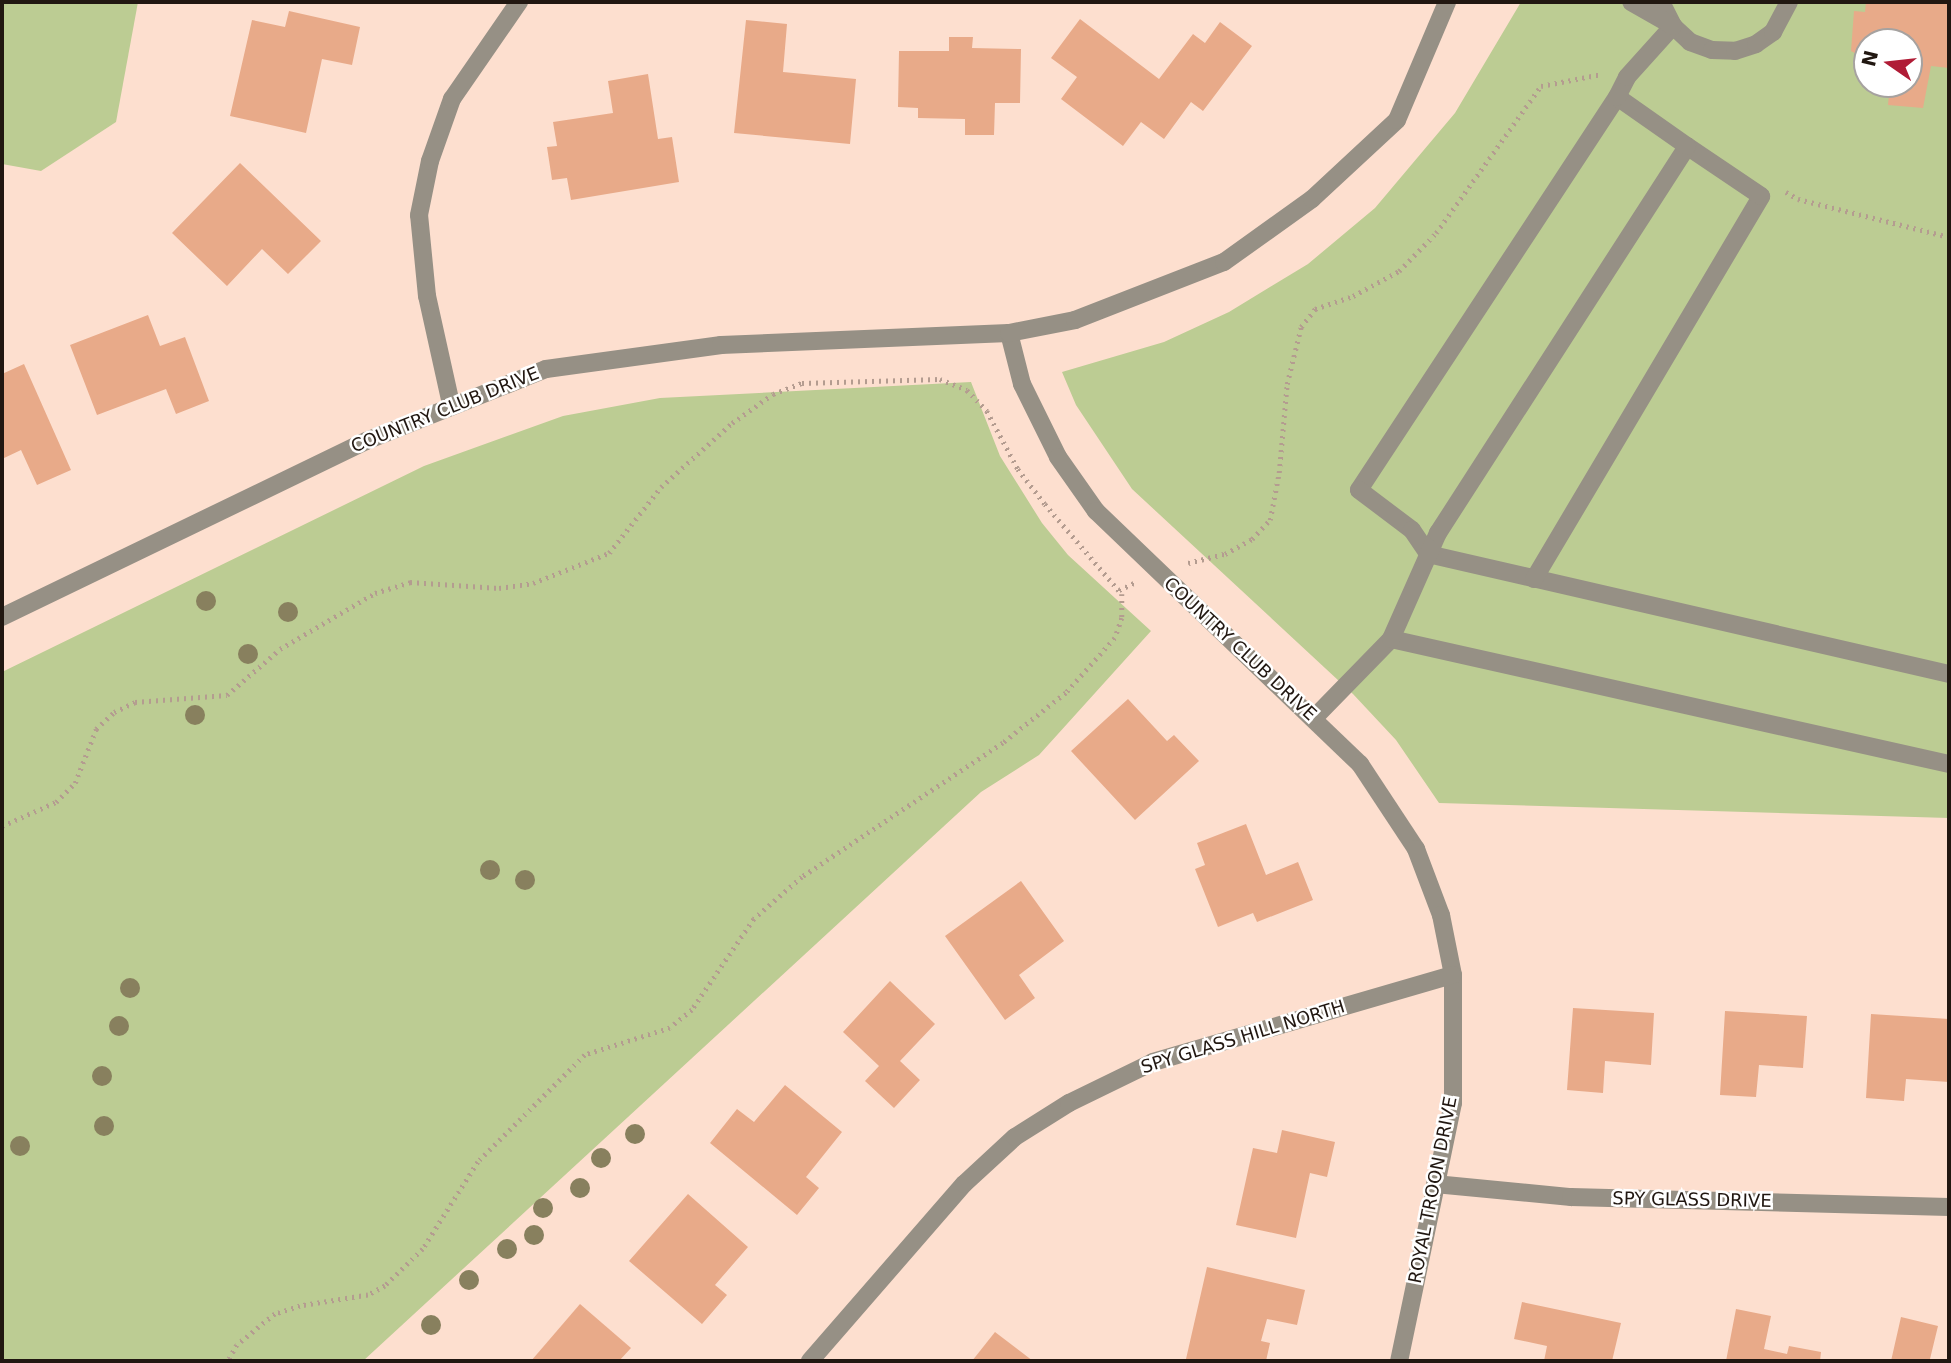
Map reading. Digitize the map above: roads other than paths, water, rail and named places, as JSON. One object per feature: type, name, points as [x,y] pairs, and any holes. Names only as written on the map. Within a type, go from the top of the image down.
[{"type":"street","points":[[451,404],[427,296],[419,215],[430,161],[452,99],[519,2]]},
{"type":"street","name":"COUNTRY CLUB DRIVE","points":[[2,617],[451,404],[546,369],[657,351],[1009,333],[1075,320],[1224,262],[1312,199],[1397,120],[1447,2]]},
{"type":"street","points":[[1631,2],[1701,46],[1735,51],[1756,44],[1773,32],[1789,2]]},
{"type":"street","points":[[1661,2],[1673,26]]},
{"type":"street","points":[[1673,26],[1627,77],[1617,97],[1359,490],[1412,530],[1428,554],[1949,674]]},
{"type":"street","points":[[1534,579],[1761,196],[1617,97]]},
{"type":"street","points":[[1314,718],[1391,639],[1428,554],[1687,146]]},
{"type":"street","name":"COUNTRY CLUB DRIVE","points":[[1009,333],[1023,384],[1058,457],[1096,511],[1360,764],[1416,849],[1441,915],[1453,975]]},
{"type":"street","points":[[1391,639],[1949,764]]},
{"type":"street","name":"ROYAL TROON DRIVE","points":[[1399,1361],[1453,1103],[1453,975]]},
{"type":"street","name":"SPY GLASS HILL NORTH","points":[[810,1361],[964,1184],[1015,1137],[1069,1103],[1153,1062],[1453,975]]},
{"type":"street","name":"SPY GLASS DRIVE","points":[[1435,1184],[1571,1197],[1949,1207]]}]
